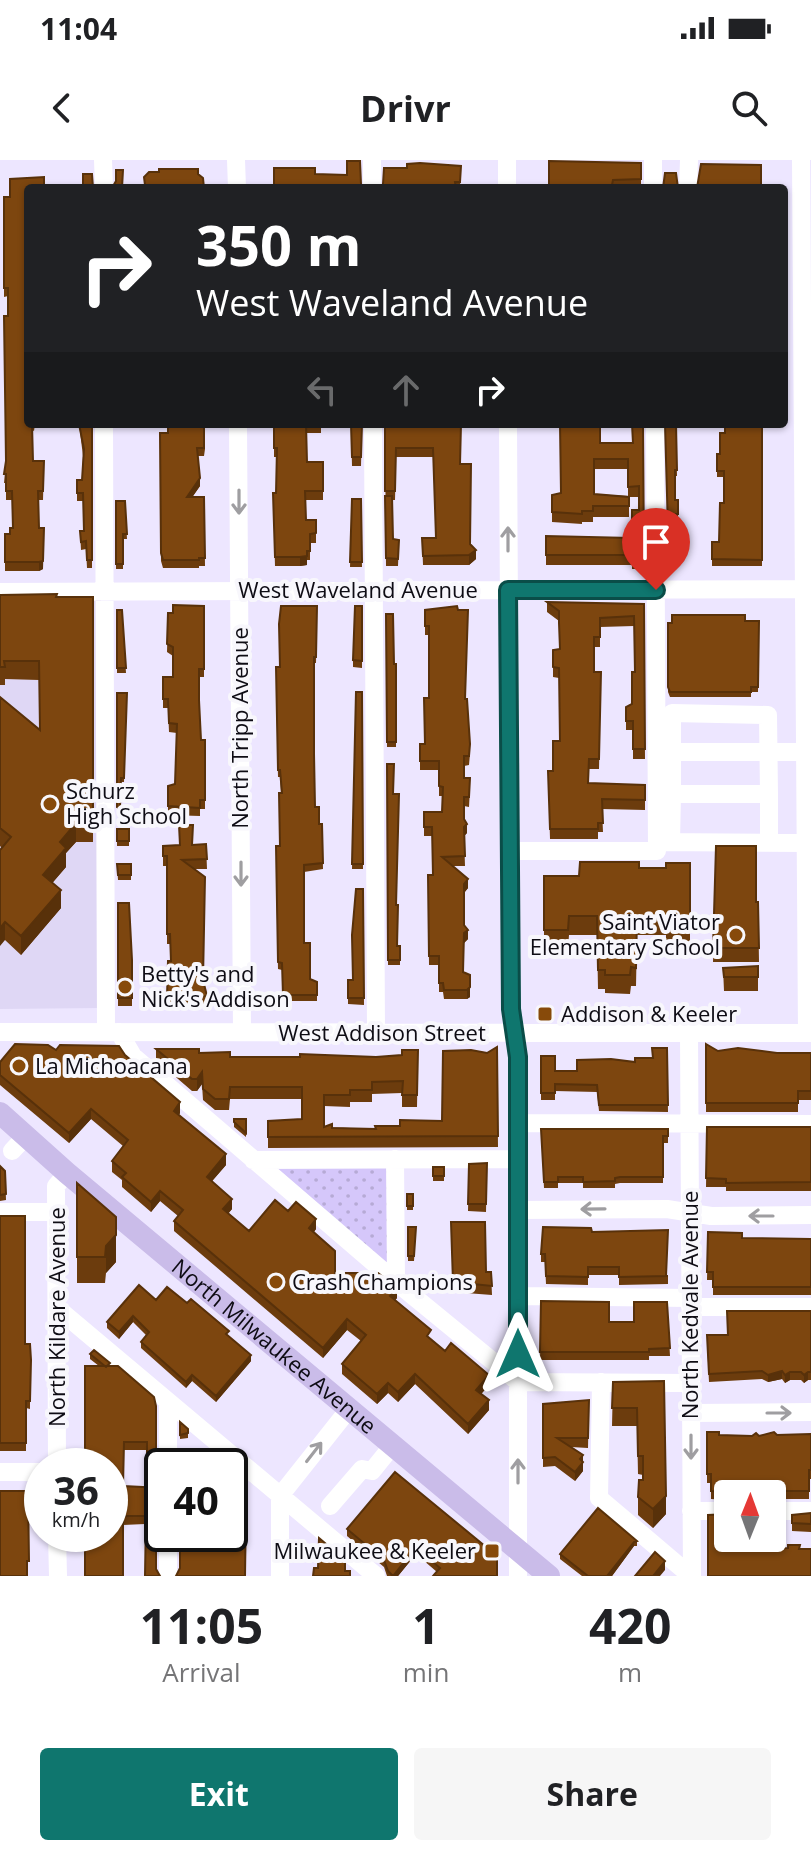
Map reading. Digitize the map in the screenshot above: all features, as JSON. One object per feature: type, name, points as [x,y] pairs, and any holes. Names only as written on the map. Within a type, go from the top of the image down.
[{"type":"main road","name":"North Milwaukee Avenue","points":[[0,1113],[19,1144],[67,1173],[549,1576]]},
{"type":"street","points":[[103,160],[104,184]]},
{"type":"street","points":[[236,160],[237,184]]},
{"type":"street","points":[[372,160],[372,184]]},
{"type":"street","points":[[507,160],[507,184]]},
{"type":"street","points":[[653,160],[653,184]]},
{"type":"street","points":[[688,184],[689,160]]},
{"type":"street","points":[[801,160],[807,370],[805,752],[809,1033]]},
{"type":"street","points":[[104,428],[104,591],[113,1032],[133,1056],[253,1160],[518,1382],[691,1383]]},
{"type":"street","name":"North Tripp Avenue","points":[[238,428],[242,1032]]},
{"type":"street","points":[[373,428],[376,1033]]},
{"type":"street","points":[[508,428],[511,1009],[518,1057],[518,1576]]},
{"type":"street","points":[[655,428],[656,590],[664,842]]},
{"type":"street","name":"West Waveland Avenue","points":[[0,592],[807,589]]},
{"type":"street","points":[[509,851],[657,851],[664,842],[672,794],[672,713],[768,715],[769,843]]},
{"type":"street","points":[[672,752],[805,752]]},
{"type":"street","points":[[672,794],[769,794]]},
{"type":"street","points":[[664,842],[806,843]]},
{"type":"street","name":"West Addison Street","points":[[0,1032],[809,1033]]},
{"type":"street","name":"North Kedvale Avenue","points":[[689,1033],[691,1576]]},
{"type":"street","points":[[518,1123],[811,1124]]},
{"type":"street","points":[[395,1159],[396,1282]]},
{"type":"street","points":[[253,1160],[518,1159]]},
{"type":"street","name":"North Kildare Avenue","points":[[57,1448],[56,1186],[67,1173]]},
{"type":"street","points":[[518,1210],[667,1209],[711,1216],[811,1215]]},
{"type":"street","points":[[0,1212],[56,1212]]},
{"type":"street","points":[[518,1296],[811,1307]]},
{"type":"street","points":[[57,1308],[376,1576]]},
{"type":"street","points":[[601,1382],[599,1498],[691,1576]]},
{"type":"street","points":[[168,1402],[168,1448]]},
{"type":"street","points":[[280,1576],[280,1496],[349,1409]]},
{"type":"street","points":[[691,1413],[811,1412]]},
{"type":"street","points":[[330,1506],[362,1469],[372,1471],[393,1445]]},
{"type":"street","points":[[0,1472],[24,1472]]},
{"type":"street","points":[[691,1511],[714,1511]]},
{"type":"street","points":[[786,1511],[811,1511]]},
{"type":"street","points":[[57,1552],[58,1576]]},
{"type":"street","points":[[168,1552],[168,1576]]},
{"type":"shaded area","name":"Schurz High School","points":[[0,600],[101,600],[101,1008],[0,1009]]},
{"type":"shaded area","points":[[271,1163],[389,1163],[390,1267]]},
{"type":"building","points":[[347,161],[360,161],[361,184],[274,184],[274,168],[315,168],[315,174],[347,175]]},
{"type":"building","points":[[549,161],[641,163],[641,179],[613,180],[612,184],[549,184]]},
{"type":"building","points":[[407,164],[461,166],[460,182],[383,184],[384,168],[407,168]]},
{"type":"building","points":[[701,164],[761,165],[761,184],[698,184]]},
{"type":"building","points":[[159,169],[198,169],[204,184],[145,184],[144,177],[149,172],[159,172]]},
{"type":"building","points":[[116,170],[123,170],[122,184],[114,184]]},
{"type":"building","points":[[665,173],[676,173],[677,184],[664,184]]},
{"type":"building","points":[[83,174],[92,174],[93,184],[83,184]]},
{"type":"building","points":[[44,177],[44,184],[24,184],[24,428],[32,428],[33,461],[44,461],[43,491],[38,491],[39,528],[44,528],[43,561],[39,562],[5,562],[5,534],[10,534],[10,528],[13,528],[12,491],[6,491],[4,474],[4,316],[8,316],[8,288],[4,288],[4,197],[10,197],[10,179]]},
{"type":"building","points":[[80,428],[92,428],[92,560],[87,560],[86,541],[81,542],[80,531],[84,531],[83,493],[77,493],[77,480],[82,480],[84,449]]},
{"type":"building","points":[[168,428],[204,428],[204,448],[197,448],[200,478],[187,497],[204,497],[205,558],[199,560],[163,560],[161,553],[160,433],[168,433]]},
{"type":"building","points":[[274,428],[306,428],[307,462],[323,462],[323,491],[305,491],[306,520],[316,520],[316,533],[310,534],[307,556],[275,557],[273,493],[276,493],[277,448],[274,448]]},
{"type":"building","points":[[351,428],[362,428],[361,457],[352,457]]},
{"type":"building","points":[[385,428],[461,428],[460,464],[471,464],[470,544],[476,550],[469,555],[423,556],[422,538],[436,538],[433,448],[396,448],[395,491],[385,491]]},
{"type":"building","points":[[560,428],[600,428],[600,443],[633,443],[632,428],[643,428],[644,559],[632,559],[632,555],[546,555],[546,536],[632,538],[632,510],[639,510],[639,486],[628,487],[628,459],[594,459],[594,494],[629,497],[629,506],[593,506],[593,511],[582,511],[582,514],[552,512],[552,495],[561,493]]},
{"type":"building","points":[[665,428],[676,428],[675,500],[678,500],[678,514],[676,530],[668,530]]},
{"type":"building","points":[[725,428],[762,428],[762,560],[712,559],[712,542],[719,542],[720,503],[724,503],[724,471],[717,471],[717,454],[720,454],[720,433],[725,433]]},
{"type":"building","points":[[385,496],[392,496],[393,539],[399,540],[398,559],[386,558]]},
{"type":"building","points":[[352,499],[361,499],[362,562],[350,562]]},
{"type":"building","points":[[116,501],[125,501],[127,534],[123,534],[123,564],[116,564]]},
{"type":"building","name":"Schurz High School","points":[[57,594],[56,597],[93,597],[93,823],[76,823],[60,842],[66,848],[43,875],[61,890],[21,936],[5,922],[0,928],[0,850],[11,837],[0,828],[0,697],[40,730],[39,661],[4,661],[5,667],[0,667],[0,595]]},
{"type":"building","points":[[547,602],[644,604],[645,749],[633,749],[633,721],[626,721],[626,707],[632,704],[632,672],[635,672],[634,616],[600,618],[600,637],[594,637],[594,672],[601,672],[599,759],[589,759],[588,783],[645,785],[645,800],[602,799],[603,823],[598,823],[598,829],[550,829],[548,771],[553,771],[553,741],[560,741],[559,668],[553,667],[553,650],[560,649],[559,611]]},
{"type":"building","points":[[173,605],[204,606],[204,669],[199,669],[199,700],[201,740],[205,740],[205,800],[200,800],[200,808],[168,806],[168,786],[175,784],[177,724],[169,723],[168,699],[163,699],[163,677],[173,677],[173,647],[167,644],[168,613],[173,613]]},
{"type":"building","points":[[281,606],[317,606],[314,657],[315,807],[319,807],[319,824],[322,824],[323,863],[304,865],[304,943],[310,943],[310,979],[317,982],[317,995],[283,995],[282,963],[278,962],[276,846],[280,846],[279,793],[282,793],[278,770],[276,667],[280,667]]},
{"type":"building","points":[[355,606],[362,606],[362,661],[353,660]]},
{"type":"building","points":[[457,606],[458,610],[468,610],[465,699],[470,744],[469,756],[464,756],[464,778],[470,778],[469,797],[464,797],[464,819],[467,824],[464,827],[465,856],[442,857],[468,879],[464,884],[464,925],[468,930],[464,933],[463,972],[470,975],[470,987],[467,990],[444,990],[443,983],[439,983],[439,956],[429,956],[428,875],[433,875],[432,827],[424,827],[424,812],[442,812],[443,787],[439,786],[439,761],[420,761],[420,744],[425,744],[424,698],[429,698],[429,626],[425,626],[425,610]]},
{"type":"building","points":[[117,610],[122,610],[126,668],[117,668]]},
{"type":"building","points":[[386,614],[393,614],[396,742],[387,742]]},
{"type":"building","points":[[672,615],[745,615],[745,621],[759,621],[758,687],[751,687],[751,692],[670,692],[668,623],[672,623]]},
{"type":"building","points":[[356,692],[362,692],[363,864],[352,864]]},
{"type":"building","points":[[117,693],[127,693],[120,808],[117,807]]},
{"type":"building","points":[[387,764],[394,764],[393,794],[399,794],[396,905],[400,960],[388,960]]},
{"type":"building","points":[[179,825],[193,825],[192,845],[206,844],[207,859],[182,860],[205,877],[203,980],[207,996],[167,997],[168,961],[171,961],[170,934],[167,934],[167,856],[163,856],[163,846],[180,845]]},
{"type":"building","points":[[117,829],[129,829],[129,841],[117,841]]},
{"type":"building","name":"Saint Viator Elementary School","points":[[716,846],[756,846],[759,948],[713,948]]},
{"type":"building","points":[[580,862],[639,862],[639,868],[666,868],[666,863],[690,863],[690,930],[666,930],[666,916],[637,917],[636,968],[631,967],[630,975],[605,975],[605,970],[598,970],[597,916],[569,916],[568,930],[544,930],[544,876],[579,876]]},
{"type":"building","points":[[117,864],[131,864],[131,875],[118,875]]},
{"type":"building","points":[[356,889],[363,889],[364,998],[348,998],[348,980],[353,980],[352,935]]},
{"type":"building","points":[[118,903],[129,903],[132,998],[118,998]]},
{"type":"building","points":[[758,966],[758,977],[724,977],[723,968]]},
{"type":"building","points":[[15,1044],[48,1045],[56,1050],[60,1045],[119,1046],[125,1055],[180,1102],[174,1111],[226,1154],[207,1177],[232,1199],[223,1209],[249,1231],[275,1200],[288,1211],[296,1202],[316,1219],[309,1228],[335,1251],[335,1273],[378,1273],[397,1288],[390,1296],[431,1330],[427,1336],[445,1351],[451,1343],[489,1375],[476,1390],[489,1400],[468,1424],[415,1374],[398,1392],[388,1383],[377,1394],[342,1364],[366,1335],[347,1319],[323,1348],[174,1221],[183,1210],[160,1191],[151,1202],[122,1177],[126,1173],[112,1161],[128,1140],[91,1109],[69,1133],[0,1075],[0,1062]]},
{"type":"building","points":[[706,1044],[718,1051],[738,1048],[811,1053],[811,1091],[798,1091],[798,1103],[706,1103]]},
{"type":"building","points":[[497,1047],[498,1136],[268,1137],[268,1121],[302,1119],[302,1087],[230,1087],[229,1099],[215,1099],[203,1089],[202,1072],[197,1079],[192,1079],[156,1049],[230,1052],[230,1057],[300,1057],[300,1054],[376,1057],[402,1055],[402,1050],[418,1050],[417,1095],[402,1095],[403,1081],[372,1082],[372,1090],[350,1090],[350,1095],[324,1095],[324,1127],[332,1124],[332,1128],[376,1129],[375,1126],[400,1126],[400,1120],[442,1121],[443,1051],[487,1053]]},
{"type":"building","points":[[652,1048],[667,1048],[668,1105],[599,1105],[597,1085],[555,1084],[555,1093],[541,1093],[541,1056],[555,1056],[555,1071],[577,1071],[577,1060],[635,1062],[635,1058],[653,1058]]},
{"type":"building","points":[[234,1119],[246,1119],[246,1133],[234,1122]]},
{"type":"building","points":[[707,1127],[811,1127],[811,1182],[726,1183],[726,1179],[706,1178]]},
{"type":"building","points":[[541,1129],[668,1129],[668,1136],[663,1136],[663,1177],[620,1177],[615,1181],[583,1182],[583,1177],[558,1177],[558,1182],[544,1182]]},
{"type":"building","points":[[487,1163],[486,1204],[468,1204],[469,1164]]},
{"type":"building","points":[[0,1166],[5,1171],[6,1194],[0,1195]]},
{"type":"building","points":[[433,1167],[444,1167],[444,1176],[433,1176]]},
{"type":"building","points":[[77,1183],[116,1217],[116,1235],[106,1246],[105,1257],[77,1257]]},
{"type":"building","points":[[407,1194],[413,1194],[413,1206],[407,1206]]},
{"type":"building","points":[[0,1216],[25,1216],[25,1344],[30,1344],[31,1360],[30,1401],[26,1401],[26,1443],[0,1443]]},
{"type":"building","points":[[451,1222],[485,1222],[486,1272],[491,1272],[492,1286],[453,1282]]},
{"type":"building","points":[[408,1227],[416,1227],[414,1256],[408,1256]]},
{"type":"building","points":[[543,1227],[591,1228],[592,1232],[668,1230],[668,1276],[619,1277],[619,1267],[588,1267],[588,1277],[546,1276],[545,1254],[541,1254]]},
{"type":"building","points":[[708,1232],[742,1233],[742,1238],[811,1239],[811,1287],[713,1287],[713,1272],[707,1272]]},
{"type":"building","points":[[139,1285],[156,1300],[167,1287],[187,1303],[191,1299],[229,1331],[226,1334],[251,1355],[216,1396],[192,1375],[186,1382],[141,1342],[149,1332],[133,1316],[119,1332],[107,1322]]},
{"type":"building","points":[[541,1301],[609,1302],[609,1322],[634,1322],[634,1302],[667,1302],[670,1348],[649,1349],[649,1352],[540,1352]]},
{"type":"building","points":[[727,1311],[811,1311],[811,1372],[804,1375],[790,1372],[785,1375],[782,1371],[768,1375],[762,1371],[709,1374],[707,1335],[728,1335]]},
{"type":"building","points":[[94,1350],[110,1363],[106,1367],[90,1354]]},
{"type":"building","points":[[85,1366],[118,1366],[154,1397],[156,1448],[147,1448],[147,1442],[124,1442],[124,1448],[85,1448]]},
{"type":"building","points":[[664,1381],[666,1496],[653,1509],[638,1497],[639,1480],[643,1480],[643,1456],[638,1456],[637,1408],[612,1408],[613,1382]]},
{"type":"building","points":[[589,1400],[588,1438],[557,1438],[583,1455],[580,1459],[583,1462],[575,1472],[555,1457],[543,1458],[543,1404]]},
{"type":"building","points":[[180,1422],[188,1429],[188,1433],[180,1435]]},
{"type":"building","points":[[707,1432],[752,1436],[774,1432],[777,1435],[811,1434],[809,1491],[786,1491],[786,1480],[714,1480],[714,1491],[711,1491],[711,1474],[707,1474]]},
{"type":"building","points":[[395,1472],[497,1556],[497,1576],[433,1576],[440,1568],[416,1547],[393,1576],[388,1571],[384,1560],[347,1529]]},
{"type":"building","points":[[128,1486],[144,1487],[144,1516],[128,1516]]},
{"type":"building","points":[[0,1491],[24,1491],[24,1552],[29,1552],[27,1576],[0,1576]]},
{"type":"building","points":[[598,1508],[637,1541],[607,1576],[588,1576],[560,1554]]},
{"type":"building","points":[[811,1513],[811,1524],[792,1523],[792,1515]]},
{"type":"building","points":[[708,1515],[714,1515],[714,1552],[786,1552],[788,1545],[800,1545],[799,1549],[811,1549],[811,1576],[708,1576]]},
{"type":"building","points":[[319,1538],[345,1560],[345,1571],[350,1571],[350,1576],[313,1576],[314,1568],[318,1568]]},
{"type":"building","points":[[85,1552],[123,1552],[123,1576],[85,1576]]},
{"type":"building","points":[[145,1552],[156,1552],[156,1569],[160,1576],[145,1576]]},
{"type":"building","points":[[180,1552],[245,1552],[245,1576],[176,1576],[180,1568]]},
{"type":"building","points":[[655,1552],[665,1561],[653,1576],[635,1576]]},
{"type":"place","name":"Schurz High School","points":[[50,804]]},
{"type":"place","name":"Saint Viator Elementary School","points":[[736,935]]},
{"type":"place","name":"Betty's and Nick's Addison","points":[[125,987]]},
{"type":"place","name":"Addison & Keeler","points":[[545,1014]]},
{"type":"place","name":"La Michoacana","points":[[19,1066]]},
{"type":"place","name":"Crash Champions","points":[[276,1282]]},
{"type":"place","name":"Milwaukee & Keeler","points":[[492,1551]]},
{"type":"route","points":[[518,1354],[518,1057],[511,1009],[508,590],[656,590]]}]
